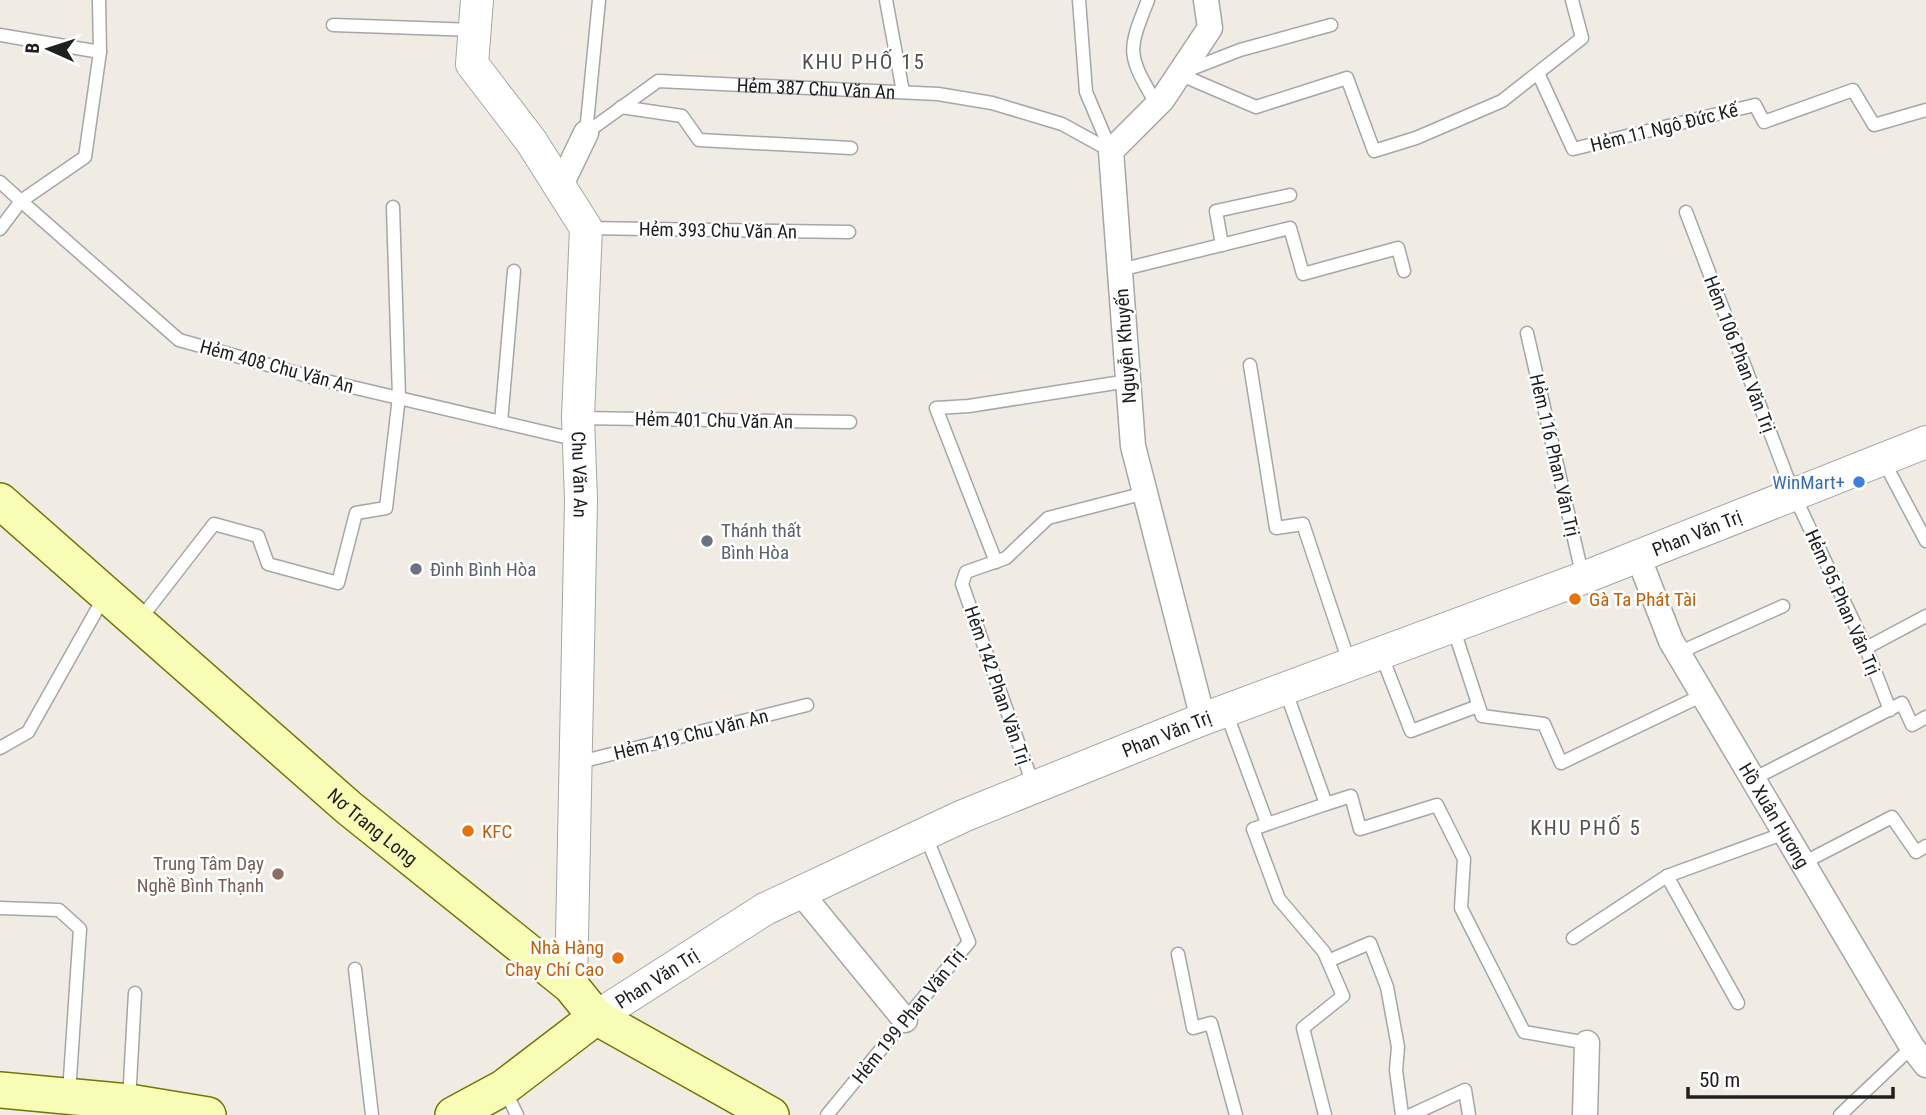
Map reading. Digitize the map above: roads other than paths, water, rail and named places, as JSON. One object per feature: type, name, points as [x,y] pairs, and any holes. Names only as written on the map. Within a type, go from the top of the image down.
[{"type":"main road","name":"Nơ Trang Long","points":[[0,501],[349,808],[570,986],[596,1017],[771,1115]]},
{"type":"main road","name":"Phan Văn Trị","points":[[460,1113],[510,1101],[596,1017]]},
{"type":"main road","points":[[0,1090],[62,1099],[129,1102],[208,1115]]},
{"type":"street","points":[[1111,151],[1157,105],[1210,28],[1206,0]]},
{"type":"street","points":[[476,15],[472,64],[531,141],[586,228]]},
{"type":"street","name":"Hẻm 387 Chu Văn An","points":[[560,187],[586,133]]},
{"type":"street","name":"Nguyễn Khuyến","points":[[1111,151],[1133,446],[1214,715]]},
{"type":"street","name":"Chu Văn An","points":[[570,986],[578,429],[586,228]]},
{"type":"street","name":"Phan Văn Trị","points":[[596,1017],[765,909],[925,834],[1214,715],[1583,578],[1926,442]]},
{"type":"street","name":"Hồ Xuân Hương","points":[[1638,556],[1678,653],[1919,1056]]},
{"type":"street","points":[[800,892],[905,1020]]},
{"type":"street","points":[[1586,1115],[1587,1043]]},
{"type":"lane","points":[[0,229],[21,201],[85,157],[100,52],[99,0]]},
{"type":"lane","points":[[586,133],[599,0]]},
{"type":"lane","points":[[887,0],[903,92]]},
{"type":"lane","points":[[1079,0],[1086,92],[1111,151]]},
{"type":"lane","points":[[1147,0],[1132,39],[1136,69],[1157,105]]},
{"type":"lane","points":[[1180,74],[1256,107],[1347,78],[1374,151],[1416,138],[1502,101],[1582,38],[1572,0]]},
{"type":"lane","points":[[333,25],[476,15]]},
{"type":"lane","points":[[1180,74],[1240,50],[1331,25]]},
{"type":"lane","points":[[0,35],[100,52]]},
{"type":"lane","name":"Hẻm 11 Ngô Đức Kế","points":[[1538,73],[1573,149],[1755,105],[1764,122],[1853,90],[1874,125],[1926,110]]},
{"type":"lane","name":"Hẻm 387 Chu Văn An","points":[[586,133],[657,81],[903,92],[992,103],[1062,124],[1111,151]]},
{"type":"lane","points":[[621,107],[682,116],[699,141],[851,148]]},
{"type":"lane","name":"Hẻm 408 Chu Văn An","points":[[0,182],[179,340],[322,380],[501,422],[578,429]]},
{"type":"lane","points":[[1222,245],[1216,211],[1290,195]]},
{"type":"lane","points":[[138,622],[214,524],[258,536],[268,564],[338,583],[356,513],[386,508],[399,397],[393,207]]},
{"type":"lane","name":"Hẻm 106 Phan Văn Trị","points":[[1686,212],[1794,495]]},
{"type":"lane","name":"Hẻm 393 Chu Văn An","points":[[586,228],[849,232]]},
{"type":"lane","points":[[1120,270],[1290,228],[1303,274],[1398,248],[1404,271]]},
{"type":"lane","points":[[501,422],[514,271]]},
{"type":"lane","name":"Hẻm 116 Phan Văn Trị","points":[[1527,332],[1583,578]]},
{"type":"lane","points":[[1250,365],[1276,528],[1303,524],[1350,665]]},
{"type":"lane","points":[[1128,381],[968,406],[936,408],[996,562],[1006,558],[1048,518],[1145,493]]},
{"type":"lane","name":"Hẻm 401 Chu Văn An","points":[[578,429],[850,422]]},
{"type":"lane","points":[[1882,460],[1926,541]]},
{"type":"lane","name":"Hẻm 95 Phan Văn Trị","points":[[1794,495],[1866,648],[1890,710]]},
{"type":"lane","name":"Hẻm 142 Phan Văn Trị","points":[[996,562],[966,572],[962,584],[1034,787]]},
{"type":"lane","points":[[0,748],[28,732],[106,594]]},
{"type":"lane","points":[[1678,653],[1783,606]]},
{"type":"lane","points":[[1866,648],[1926,616]]},
{"type":"lane","points":[[1453,627],[1482,716],[1544,724],[1561,763],[1703,695]]},
{"type":"lane","points":[[1381,653],[1411,731],[1478,706]]},
{"type":"lane","points":[[1285,689],[1326,804]]},
{"type":"lane","points":[[1753,779],[1902,703],[1912,725],[1926,717]]},
{"type":"lane","name":"Hẻm 419 Chu Văn An","points":[[575,763],[807,705]]},
{"type":"lane","points":[[1214,715],[1267,823]]},
{"type":"lane","points":[[1325,1115],[1303,1028],[1343,996],[1324,952],[1279,899],[1253,829],[1352,796],[1360,829],[1437,805],[1464,859],[1461,908],[1524,1032],[1587,1043]]},
{"type":"lane","points":[[1803,863],[1892,817],[1916,852],[1926,846]]},
{"type":"lane","points":[[1573,938],[1667,876],[1785,833]]},
{"type":"lane","name":"Hẻm 199 Phan Văn Trị","points":[[827,1115],[969,942],[925,834]]},
{"type":"lane","points":[[1667,876],[1738,1003]]},
{"type":"lane","points":[[0,908],[59,910],[80,929],[62,1099]]},
{"type":"lane","points":[[1328,961],[1370,943],[1387,987],[1398,1047],[1396,1070],[1402,1115]]},
{"type":"lane","points":[[1178,954],[1194,1028],[1212,1023],[1236,1115]]},
{"type":"lane","points":[[355,970],[372,1115]]},
{"type":"lane","points":[[129,1102],[135,993]]},
{"type":"lane","points":[[1840,1115],[1919,1056]]},
{"type":"lane","points":[[1411,1115],[1465,1090],[1469,1115]]},
{"type":"place","name":"WinMart+","points":[[1859,482]]},
{"type":"place","name":"Thánh thất Bình Hòa","points":[[707,541]]},
{"type":"place","name":"Đình Bình Hòa","points":[[416,569]]},
{"type":"place","name":"Gà Ta Phát Tài","points":[[1575,599]]},
{"type":"place","name":"KFC","points":[[468,831]]},
{"type":"place","name":"Trung Tâm Dạy Nghề Bình Thạnh","points":[[278,874]]},
{"type":"place","name":"Nhà Hàng Chay Chí Cao","points":[[618,958]]},
{"type":"district","name":"KHU PHỐ 15","points":[[864,62]]},
{"type":"district","name":"KHU PHỐ 5","points":[[1586,828]]}]
